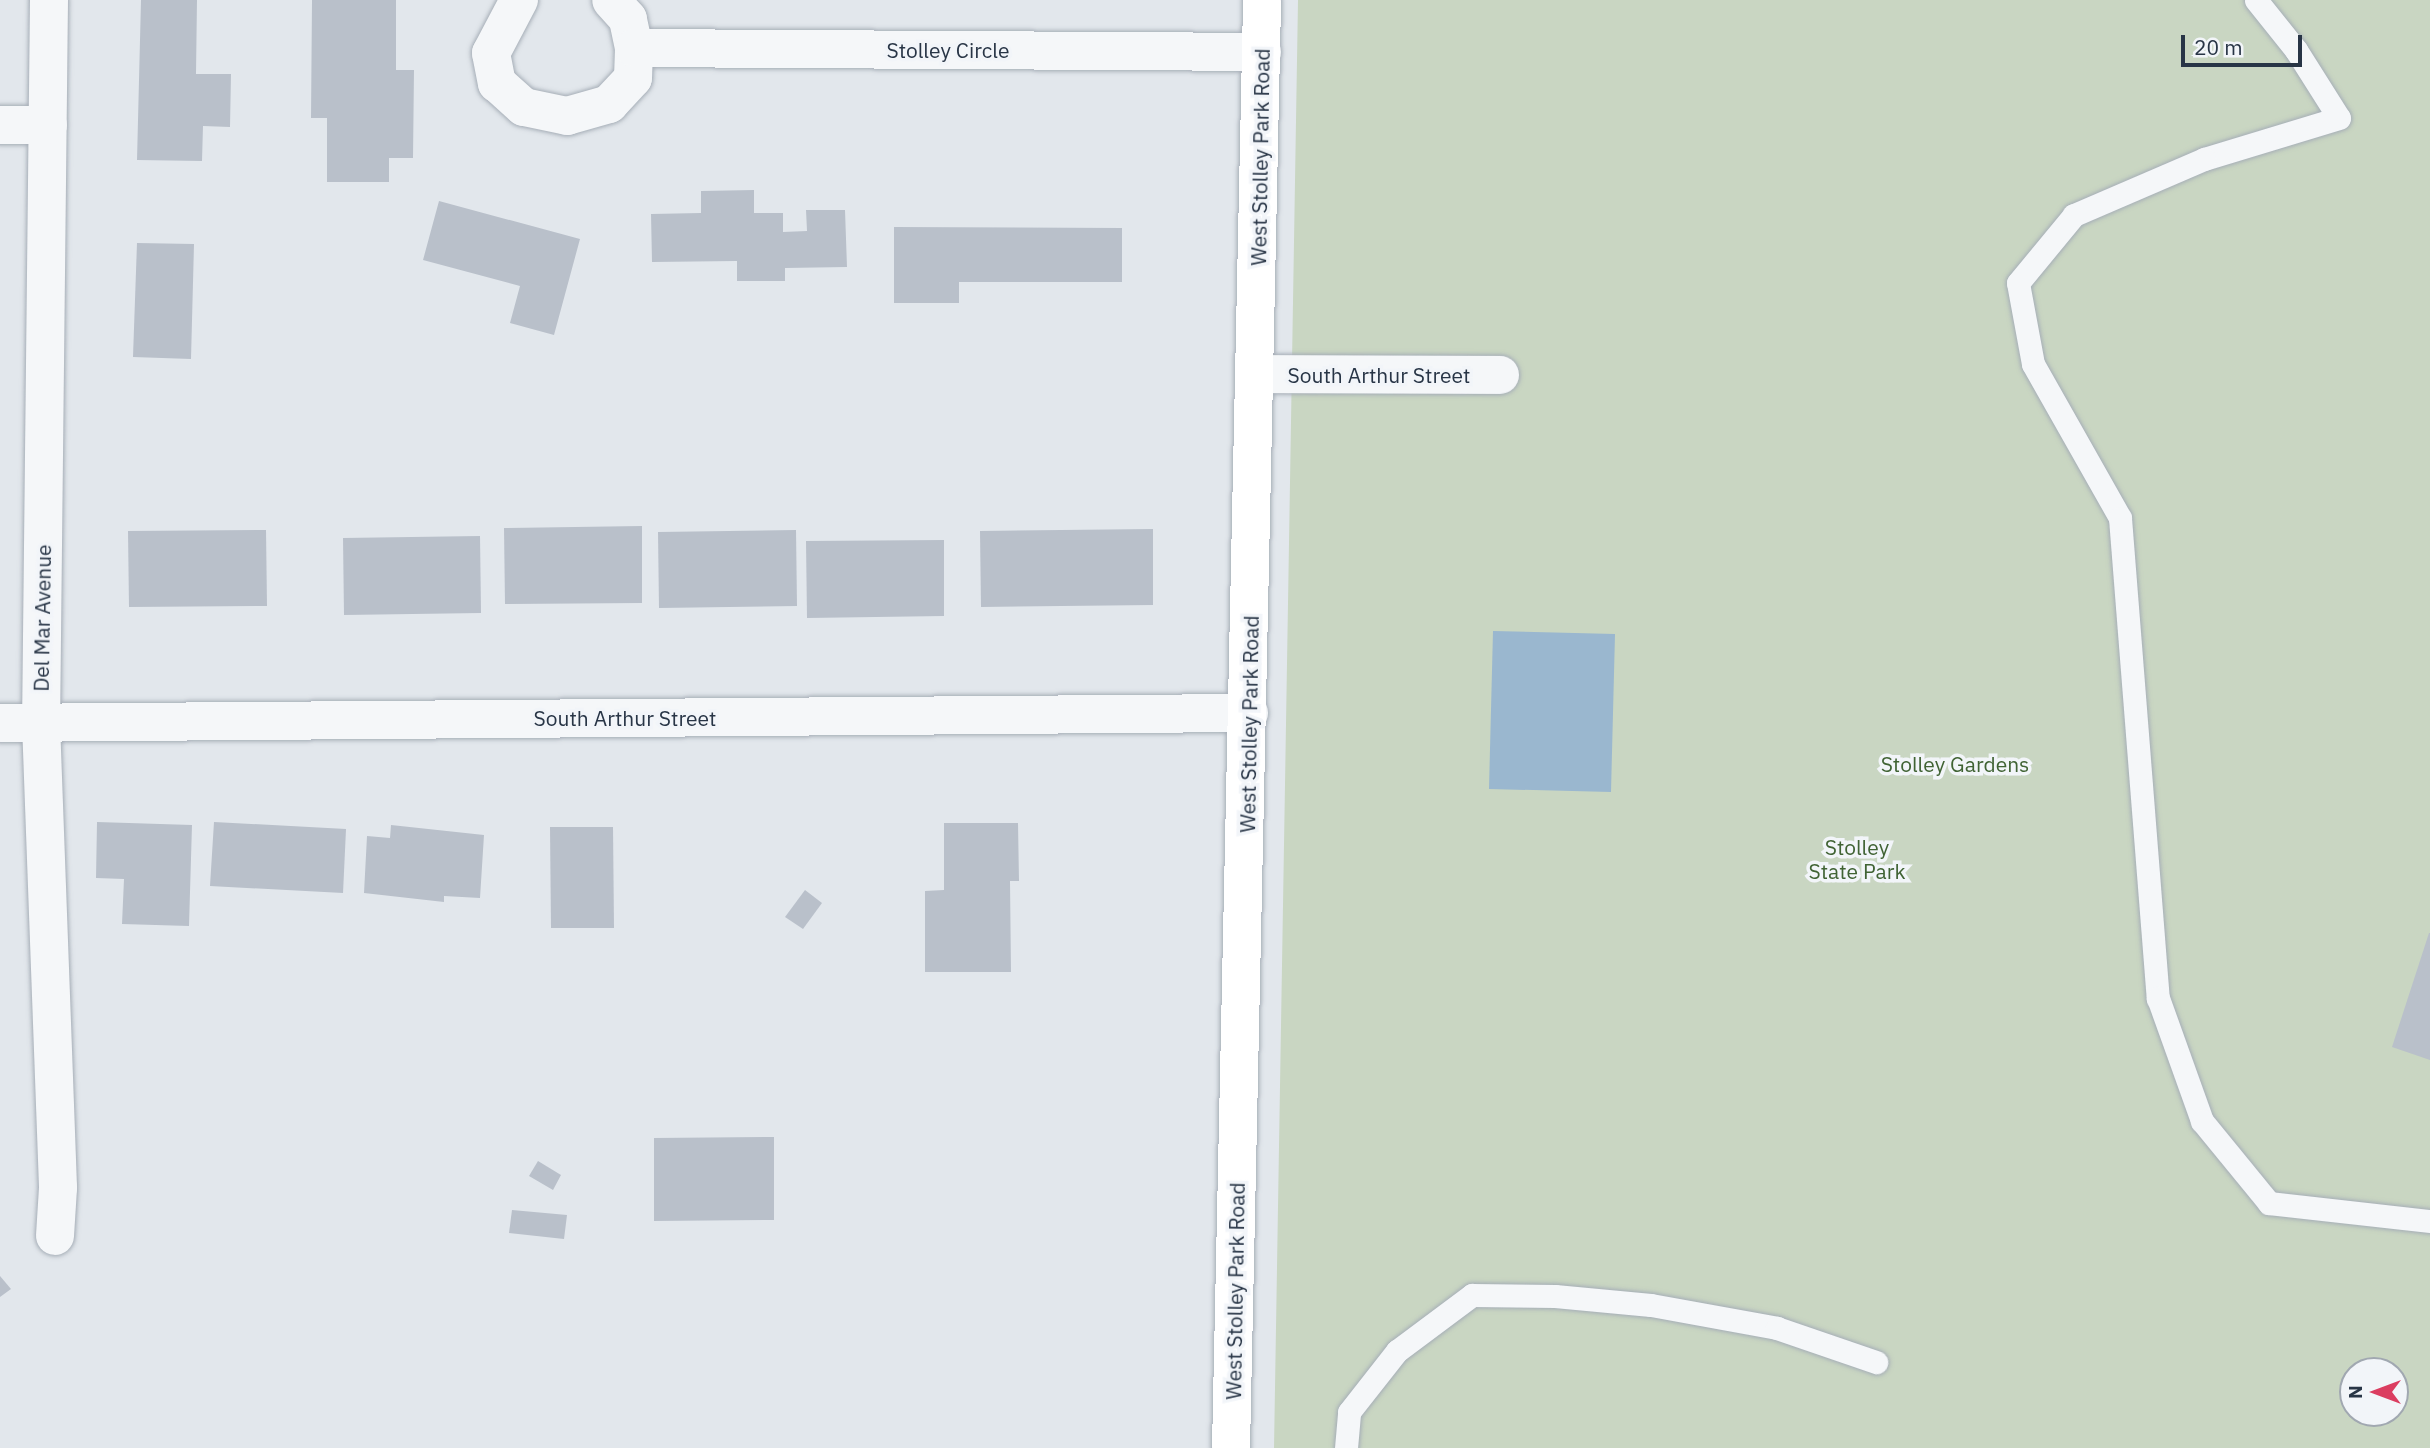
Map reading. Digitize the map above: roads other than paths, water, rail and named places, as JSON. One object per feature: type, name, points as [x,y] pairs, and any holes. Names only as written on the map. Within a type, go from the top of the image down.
[{"type":"main road","name":"West Stolley Park Road","points":[[1231,1448],[1257,374],[1262,0]]},
{"type":"street","name":"Del Mar Avenue","points":[[50,0],[41,723],[58,1188],[55,1236]]},
{"type":"street","points":[[519,0],[491,53],[497,83],[524,107],[567,116],[609,104],[633,78],[634,48],[628,19],[611,0]]},
{"type":"street","name":"Stolley Circle","points":[[634,48],[1262,52]]},
{"type":"street","points":[[0,125],[48,125]]},
{"type":"street","name":"South Arthur Street","points":[[1257,374],[1500,375]]},
{"type":"street","name":"South Arthur Street","points":[[0,723],[1249,713]]},
{"type":"lane","points":[[2256,0],[2296,50],[2339,118],[2204,159],[2074,215],[2018,283],[2033,364],[2120,519],[2158,998],[2202,1121],[2269,1203],[2430,1221]]},
{"type":"lane","points":[[1346,1448],[1349,1412],[1397,1351],[1472,1295],[1555,1296],[1651,1305],[1777,1328],[1876,1362]]},
{"type":"water","points":[[1493,631],[1615,634],[1611,792],[1489,789]]},
{"type":"park label","name":"Stolley Gardens","points":[[1955,764]]},
{"type":"park label","name":"Stolley State Park","points":[[1857,859]]}]
